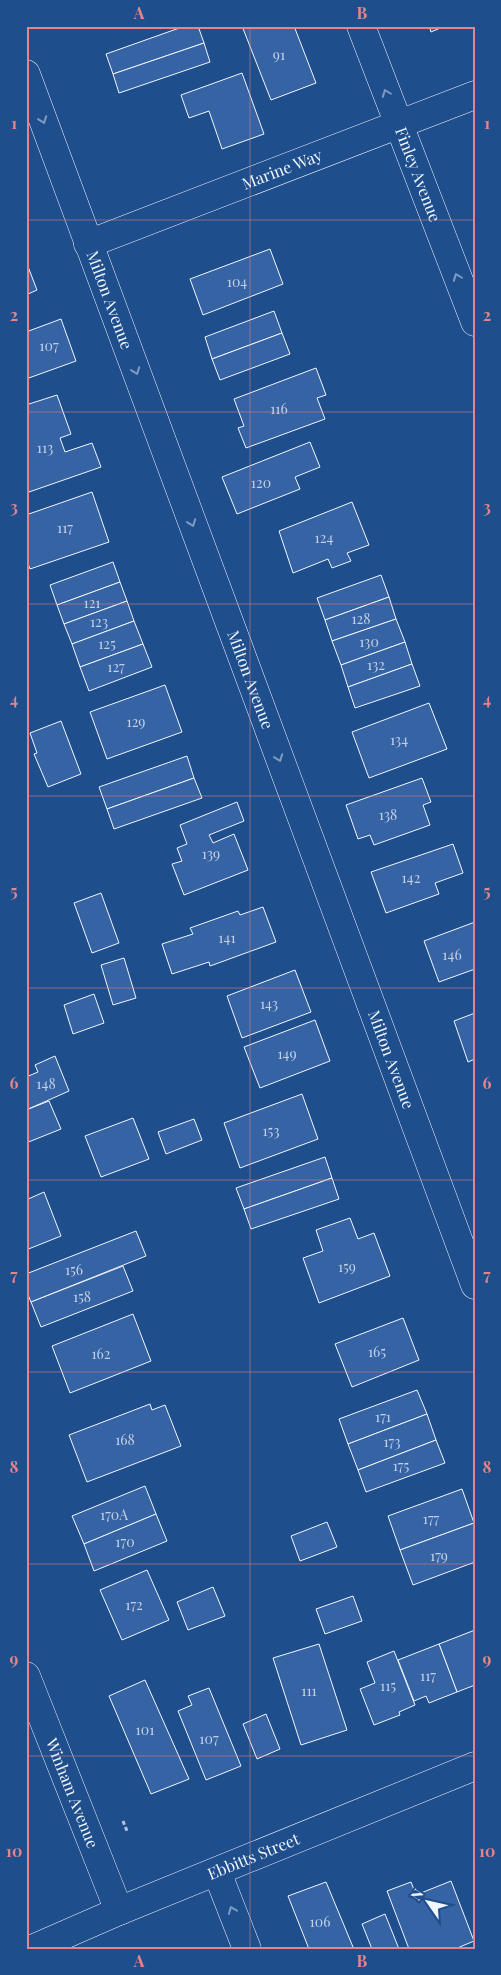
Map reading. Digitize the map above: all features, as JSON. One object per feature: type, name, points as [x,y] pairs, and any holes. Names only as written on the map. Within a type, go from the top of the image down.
[{"type":"street","name":"Finley Avenue","points":[[361,26],[475,322]]},
{"type":"street","name":"Milton Avenue","points":[[26,74],[475,1285]]},
{"type":"street","name":"Marine Way","points":[[88,244],[475,95]]},
{"type":"street","name":"Winham Avenue","points":[[26,1676],[119,1911]]},
{"type":"street","name":"Ebbitts Street","points":[[32,1949],[119,1911],[475,1766]]},
{"type":"street","points":[[216,1872],[247,1949]]},
{"type":"building","points":[[185,26],[198,26],[204,43],[113,74],[106,54]]},
{"type":"building","points":[[242,26],[294,26],[316,83],[271,100]]},
{"type":"building","points":[[429,26],[445,26],[431,32]]},
{"type":"building","points":[[204,43],[210,62],[119,93],[113,74]]},
{"type":"building","points":[[242,73],[264,134],[222,149],[209,111],[189,118],[181,95]]},
{"type":"building","points":[[270,249],[283,284],[203,315],[190,279]]},
{"type":"building","points":[[26,265],[37,290],[26,295]]},
{"type":"building","points":[[274,311],[282,333],[212,359],[205,337]]},
{"type":"building","points":[[61,319],[76,361],[26,379],[26,332]]},
{"type":"building","points":[[282,333],[290,354],[220,380],[212,359]]},
{"type":"building","points":[[316,368],[326,395],[317,398],[325,419],[246,448],[238,428],[244,426],[234,399]]},
{"type":"building","points":[[57,395],[71,434],[60,438],[65,452],[92,443],[101,467],[29,492],[26,484],[26,405]]},
{"type":"building","points":[[310,442],[320,467],[295,477],[300,489],[237,514],[222,477]]},
{"type":"building","points":[[92,492],[109,542],[30,569],[26,559],[26,515]]},
{"type":"building","points":[[352,502],[369,545],[347,553],[351,561],[332,568],[328,559],[293,573],[279,531]]},
{"type":"building","points":[[113,562],[120,582],[57,605],[50,585]]},
{"type":"building","points":[[381,575],[389,597],[325,620],[317,598]]},
{"type":"building","points":[[120,582],[127,601],[64,624],[57,605]]},
{"type":"building","points":[[389,597],[396,619],[332,641],[325,620]]},
{"type":"building","points":[[127,601],[134,621],[72,644],[64,624]]},
{"type":"building","points":[[396,619],[405,642],[341,665],[332,641]]},
{"type":"building","points":[[134,621],[143,644],[80,667],[72,644]]},
{"type":"building","points":[[405,642],[412,664],[348,687],[341,665]]},
{"type":"building","points":[[143,644],[152,667],[89,691],[80,667]]},
{"type":"building","points":[[412,664],[420,686],[355,708],[348,687]]},
{"type":"building","points":[[165,685],[182,732],[107,759],[90,712]]},
{"type":"building","points":[[429,703],[447,749],[369,778],[352,732]]},
{"type":"building","points":[[61,721],[81,774],[48,787],[34,754],[37,753],[30,733]]},
{"type":"building","points":[[187,756],[194,778],[107,809],[99,787]]},
{"type":"building","points":[[194,778],[202,798],[114,829],[107,809]]},
{"type":"building","points":[[422,778],[431,802],[423,805],[430,825],[374,845],[370,835],[358,839],[346,805]]},
{"type":"building","points":[[237,802],[244,821],[209,835],[213,843],[234,834],[248,870],[184,895],[172,864],[182,861],[177,848],[187,844],[180,825]]},
{"type":"building","points":[[453,844],[463,873],[435,883],[439,894],[386,913],[371,872]]},
{"type":"building","points":[[101,893],[119,943],[92,953],[74,903]]},
{"type":"building","points":[[263,907],[276,942],[210,966],[209,962],[172,974],[162,944],[193,934],[190,928],[238,911],[240,915]]},
{"type":"building","points":[[475,922],[475,969],[439,982],[424,941]]},
{"type":"building","points":[[124,958],[136,998],[113,1005],[101,965]]},
{"type":"building","points":[[295,970],[311,1012],[242,1038],[227,996]]},
{"type":"building","points":[[94,994],[104,1023],[73,1034],[64,1005]]},
{"type":"building","points":[[475,1013],[475,1059],[468,1062],[454,1021]]},
{"type":"building","points":[[315,1020],[330,1061],[260,1088],[244,1047]]},
{"type":"building","points":[[55,1056],[69,1091],[26,1110],[26,1077],[38,1072],[35,1065]]},
{"type":"building","points":[[302,1094],[318,1139],[240,1168],[224,1123]]},
{"type":"building","points":[[49,1101],[61,1129],[26,1143],[26,1110]]},
{"type":"building","points":[[133,1118],[149,1159],[101,1177],[85,1136]]},
{"type":"building","points":[[194,1119],[202,1140],[166,1154],[158,1132]]},
{"type":"building","points":[[325,1157],[332,1178],[244,1209],[236,1188]]},
{"type":"building","points":[[332,1178],[339,1199],[251,1229],[244,1209]]},
{"type":"building","points":[[44,1192],[61,1236],[26,1250],[26,1200]]},
{"type":"building","points":[[350,1218],[358,1239],[374,1233],[390,1276],[319,1303],[303,1258],[323,1251],[316,1230]]},
{"type":"building","points":[[136,1231],[146,1256],[31,1302],[26,1290],[26,1274]]},
{"type":"building","points":[[123,1266],[133,1291],[41,1327],[31,1302]]},
{"type":"building","points":[[133,1314],[151,1361],[70,1393],[52,1346]]},
{"type":"building","points":[[403,1318],[419,1360],[352,1387],[335,1344]]},
{"type":"building","points":[[417,1390],[427,1414],[348,1444],[339,1419]]},
{"type":"building","points":[[150,1404],[152,1410],[165,1405],[181,1446],[87,1482],[69,1435]]},
{"type":"building","points":[[427,1414],[436,1440],[358,1470],[348,1444]]},
{"type":"building","points":[[436,1440],[445,1463],[366,1492],[358,1470]]},
{"type":"building","points":[[145,1486],[156,1514],[84,1544],[72,1516]]},
{"type":"building","points":[[462,1489],[474,1523],[400,1550],[388,1516]]},
{"type":"building","points":[[156,1514],[167,1541],[94,1571],[84,1544]]},
{"type":"building","points":[[327,1522],[337,1547],[300,1561],[291,1536]]},
{"type":"building","points":[[474,1523],[475,1562],[413,1585],[400,1550]]},
{"type":"building","points":[[147,1570],[169,1620],[122,1640],[100,1590]]},
{"type":"building","points":[[213,1587],[225,1616],[188,1630],[177,1602]]},
{"type":"building","points":[[353,1596],[362,1621],[325,1634],[316,1609]]},
{"type":"building","points":[[475,1630],[475,1685],[457,1692],[439,1644]]},
{"type":"building","points":[[319,1644],[347,1730],[301,1745],[273,1658]]},
{"type":"building","points":[[439,1644],[457,1692],[429,1703],[426,1696],[414,1701],[398,1660]]},
{"type":"building","points":[[394,1651],[415,1705],[399,1712],[400,1715],[374,1725],[360,1689],[375,1683],[367,1662]]},
{"type":"building","points":[[145,1680],[189,1779],[151,1794],[109,1696]]},
{"type":"building","points":[[209,1688],[241,1766],[206,1780],[178,1711],[192,1705],[188,1696]]},
{"type":"building","points":[[266,1714],[280,1749],[257,1759],[243,1724]]},
{"type":"building","points":[[451,1881],[474,1941],[455,1949],[409,1949],[387,1891],[411,1882],[416,1895]]},
{"type":"building","points":[[326,1882],[353,1947],[349,1949],[309,1949],[288,1896]]},
{"type":"building","points":[[385,1914],[399,1949],[372,1949],[362,1924]]}]
